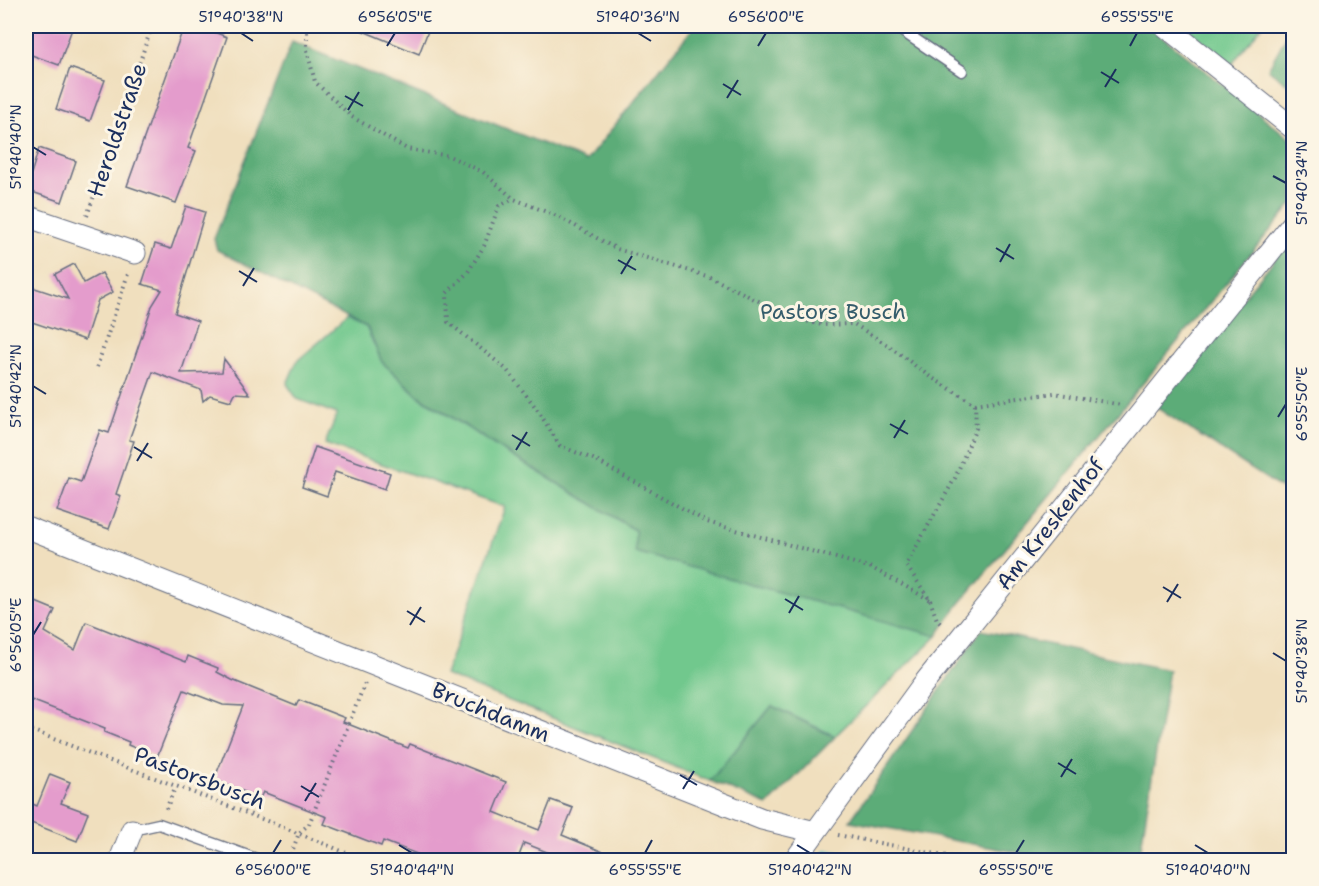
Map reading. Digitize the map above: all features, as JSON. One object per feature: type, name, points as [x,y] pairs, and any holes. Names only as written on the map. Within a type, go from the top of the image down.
[{"type":"street","points":[[1165,26],[1293,129]]},
{"type":"street","points":[[26,216],[135,253]]},
{"type":"street","name":"Am Kreskenhof","points":[[795,861],[957,642],[1293,222]]},
{"type":"street","name":"Bruchdamm","points":[[26,527],[762,819],[815,832]]},
{"type":"street","points":[[120,861],[132,830]]},
{"type":"lane","points":[[896,26],[962,71]]},
{"type":"lane","points":[[132,830],[159,824],[259,861]]},
{"type":"path","name":"Heroldstraße","points":[[81,234],[152,26]]},
{"type":"path","points":[[307,26],[307,50],[315,82],[352,117],[407,149],[449,156],[483,172],[514,199],[557,216],[617,249],[710,277],[793,318],[822,325],[854,324],[892,348],[929,376],[975,404],[1054,393],[1142,408]]},
{"type":"path","points":[[514,199],[499,206],[484,246],[473,264],[447,293],[448,322],[506,369],[537,409],[560,446],[593,459],[706,522],[872,568],[930,600]]},
{"type":"path","points":[[97,367],[135,253]]},
{"type":"path","points":[[957,642],[937,620],[930,600],[906,565],[955,478],[976,428],[975,404]]},
{"type":"path","points":[[289,861],[299,833],[309,824],[372,665]]},
{"type":"path","name":"Pastorsbusch","points":[[26,728],[175,788],[299,833],[363,861]]},
{"type":"path","points":[[159,824],[175,788]]},
{"type":"path","points":[[815,832],[967,861]]},
{"type":"green space","name":"Pastors Busch","points":[[691,26],[1149,26],[1293,141],[1293,203],[957,607],[937,636],[635,552],[635,530],[501,449],[418,395],[382,362],[367,327],[217,250],[214,239],[292,42],[586,161],[693,28]]},
{"type":"green space","points":[[1183,26],[1262,26],[1232,64]]},
{"type":"green space","points":[[1294,26],[1293,88],[1268,69]]},
{"type":"green space","points":[[1293,237],[1293,496],[1154,406]]},
{"type":"green space","points":[[347,318],[366,327],[382,362],[418,396],[500,449],[635,530],[636,552],[937,636],[835,736],[772,706],[710,781],[445,675],[505,507],[325,444],[337,414],[297,399],[287,384],[297,361]]},
{"type":"green space","points":[[981,630],[1169,670],[1139,860],[1057,860],[850,821]]},
{"type":"green space","points":[[772,706],[835,737],[768,805],[710,781]]},
{"type":"building","points":[[28,26],[73,26],[59,65],[26,53]]},
{"type":"building","points":[[184,26],[216,26],[214,32],[227,37],[188,148],[196,151],[176,203],[127,186]]},
{"type":"building","points":[[351,26],[430,26],[419,54]]},
{"type":"building","points":[[70,68],[105,80],[90,121],[56,109]]},
{"type":"building","points":[[39,148],[76,161],[62,202],[26,190]]},
{"type":"building","points":[[186,206],[205,212],[175,313],[198,321],[181,373],[222,372],[224,359],[250,394],[235,393],[231,401],[210,395],[203,401],[201,390],[153,372],[129,440],[134,441],[116,494],[121,496],[109,529],[57,511],[69,478],[81,482],[100,430],[109,433],[152,306],[162,290],[142,284],[155,244],[171,249]]},
{"type":"building","points":[[74,264],[84,283],[102,273],[113,292],[98,300],[85,340],[26,320],[26,285],[68,299],[55,274]]},
{"type":"building","points":[[315,447],[390,473],[385,489],[335,472],[327,496],[302,487]]},
{"type":"building","points":[[26,598],[55,610],[45,632],[75,650],[86,622],[186,662],[188,656],[218,668],[217,672],[232,680],[296,706],[299,700],[345,718],[343,722],[408,748],[410,744],[506,782],[494,812],[539,830],[551,800],[573,808],[562,835],[625,861],[570,861],[524,843],[517,861],[435,861],[383,841],[381,846],[324,824],[327,817],[263,792],[260,798],[214,780],[243,706],[223,705],[184,690],[157,757],[128,745],[129,742],[104,732],[105,729],[26,698]]},
{"type":"building","points":[[50,774],[70,782],[61,803],[88,813],[77,841],[26,821],[26,801],[37,806]]},
{"type":"waterway","points":[[826,853],[866,860]]}]
